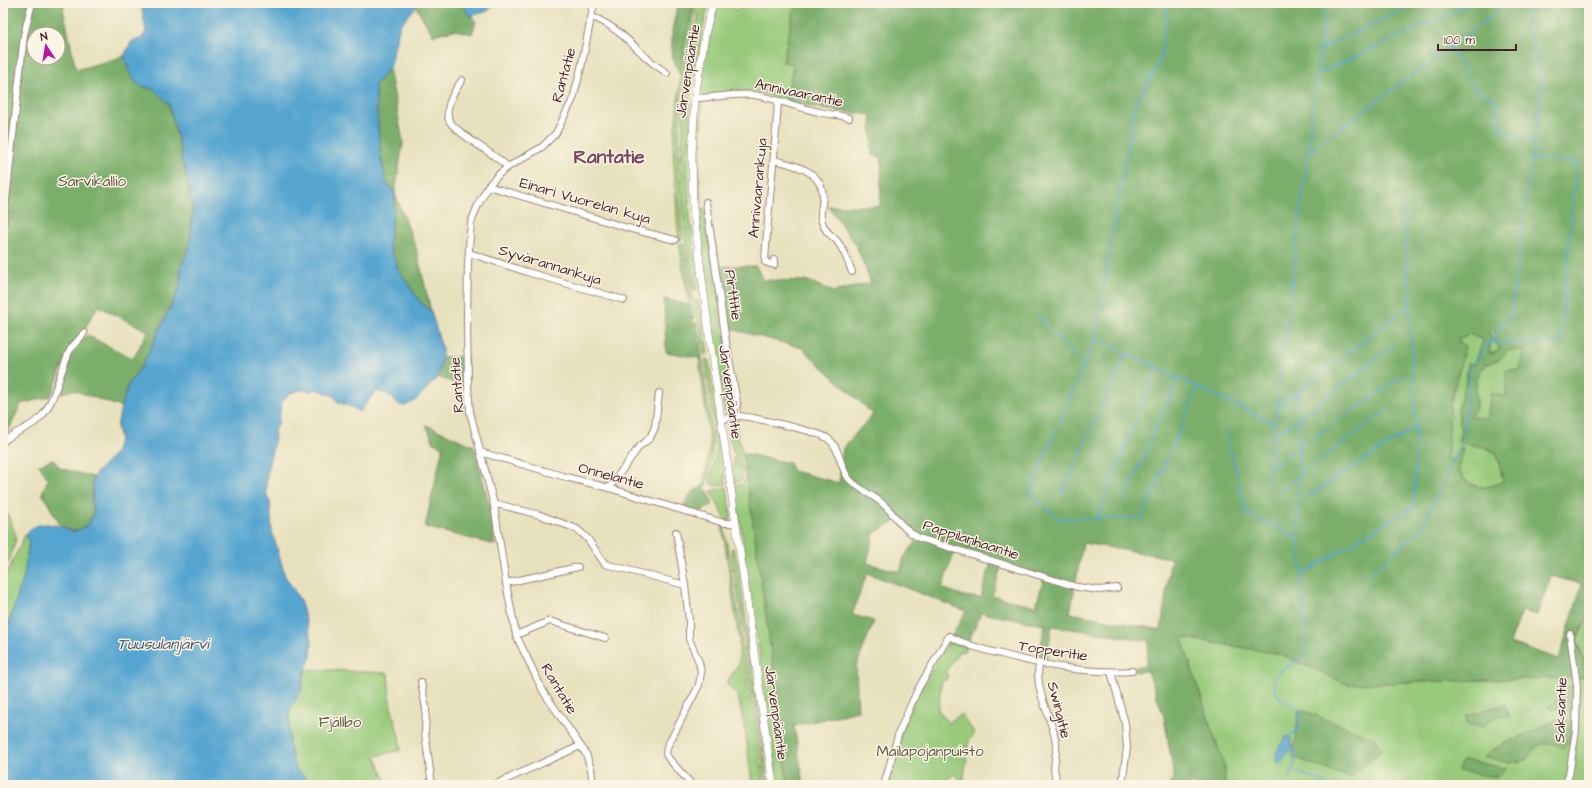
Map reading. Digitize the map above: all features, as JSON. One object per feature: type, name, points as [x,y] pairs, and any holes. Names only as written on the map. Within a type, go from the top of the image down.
[{"type":"main road","name":"Järvenpääntie","points":[[713,3],[695,98],[692,155],[693,207],[703,291],[773,785]]},
{"type":"street","points":[[3,227],[24,35],[32,3]]},
{"type":"street","name":"Rantatie","points":[[593,785],[586,754],[543,691],[516,635],[494,505],[470,412],[467,318],[468,253],[471,224],[478,205],[488,186],[508,167],[542,148],[556,133],[567,115],[575,93],[594,3]]},
{"type":"street","points":[[592,17],[601,20],[667,73]]},
{"type":"street","points":[[462,80],[457,87],[449,106],[449,121],[457,130],[501,160],[508,167]]},
{"type":"street","name":"Annivaarantie","points":[[695,98],[714,98],[738,94],[755,96],[821,113],[842,115],[850,118]]},
{"type":"street","name":"Annivaarankuja","points":[[774,260],[774,265],[765,262],[768,206],[774,160],[778,101]]},
{"type":"street","points":[[774,160],[792,164],[816,176],[821,186],[823,198],[820,216],[822,223],[827,233],[837,241],[844,251],[852,272]]},
{"type":"street","name":"Einari Vuorelan kuja","points":[[488,186],[621,226],[675,240]]},
{"type":"street","name":"Pirttitie","points":[[706,202],[726,342],[737,402],[736,416]]},
{"type":"street","name":"Syvärannankuja","points":[[468,253],[624,300]]},
{"type":"street","points":[[3,442],[43,415],[57,385],[71,347],[78,342],[84,333]]},
{"type":"street","points":[[609,488],[639,447],[650,438],[655,427],[659,393]]},
{"type":"street","name":"Pappilanhaantie","points":[[722,420],[736,416],[815,432],[827,438],[834,444],[845,473],[850,480],[883,504],[904,529],[919,538],[1077,586],[1099,590],[1117,588]]},
{"type":"street","name":"Onnelantie","points":[[480,452],[609,488],[724,523],[736,523]]},
{"type":"street","points":[[494,505],[501,505],[540,515],[577,529],[587,538],[605,564],[685,586]]},
{"type":"street","points":[[676,532],[685,586],[689,621],[689,639],[700,662],[701,672],[699,684],[667,747],[666,754],[669,760],[692,785]]},
{"type":"street","points":[[506,583],[578,567]]},
{"type":"street","points":[[516,635],[550,621],[606,638]]},
{"type":"street","name":"Saksantie","points":[[1564,785],[1569,774],[1576,730],[1577,686],[1570,634]]},
{"type":"street","name":"Topperitie","points":[[884,785],[899,732],[918,689],[949,636],[969,646],[1039,665],[1111,672],[1132,671]]},
{"type":"street","name":"Swingitie","points":[[1039,665],[1039,686],[1056,744],[1053,770],[1058,785]]},
{"type":"street","points":[[1111,672],[1125,722],[1127,748],[1122,785]]},
{"type":"street","points":[[421,682],[426,708],[425,734],[432,785]]},
{"type":"street","points":[[494,785],[580,746]]},
{"type":"green space","name":"Sarvikallio","points":[[3,3],[67,3],[63,8],[76,70],[124,56],[130,74],[139,86],[154,89],[169,104],[193,209],[190,246],[181,266],[180,287],[143,364],[128,385],[121,407],[73,390],[55,395],[72,348],[87,335],[133,359],[148,331],[98,306],[82,333],[70,347],[51,396],[21,404],[3,442]]},
{"type":"green space","points":[[417,3],[461,3],[476,22],[472,34],[454,30],[433,35],[416,7]]},
{"type":"green space","points":[[678,3],[695,3],[685,39],[681,77],[672,56],[672,30]]},
{"type":"green space","points":[[695,3],[699,3],[691,32],[682,90],[679,179],[683,239],[679,240],[673,147],[685,39]]},
{"type":"green space","points":[[702,3],[709,3],[701,37],[691,96],[686,95],[686,78]]},
{"type":"green space","points":[[718,3],[725,3],[725,7],[738,10],[740,3],[795,3],[783,61],[794,64],[785,101],[751,91],[734,91],[710,95],[701,94],[701,79]]},
{"type":"green space","points":[[795,3],[1589,3],[1589,616],[1580,631],[1577,641],[1587,667],[1589,677],[1347,684],[1280,654],[1181,637],[1225,768],[1225,785],[1170,785],[1174,776],[1164,717],[1148,671],[1135,672],[1135,667],[1146,666],[1149,641],[1052,626],[1046,662],[1038,660],[1045,625],[981,613],[965,649],[964,647],[952,643],[947,645],[966,611],[867,573],[852,615],[874,621],[856,667],[858,711],[794,726],[804,785],[788,785],[782,729],[743,453],[789,463],[793,471],[839,483],[843,448],[873,414],[802,348],[728,328],[719,266],[756,266],[763,280],[809,281],[833,292],[871,283],[856,245],[828,206],[880,206],[882,157],[872,155],[871,115],[823,109],[785,101],[794,64],[783,62]],"holes":[[[1494,327],[1495,341],[1500,349],[1494,353],[1489,353],[1491,339],[1490,330]],[[1469,334],[1483,340],[1478,356],[1473,364],[1468,364],[1467,377],[1458,409],[1461,431],[1458,442],[1487,448],[1497,454],[1503,481],[1494,485],[1479,487],[1474,486],[1465,480],[1458,469],[1463,448],[1459,447],[1454,458],[1451,460],[1448,457],[1450,405],[1465,346],[1459,342],[1459,338]],[[1509,350],[1525,351],[1520,370],[1506,370],[1506,397],[1491,393],[1487,419],[1470,416],[1476,408],[1476,384],[1479,373],[1486,365],[1500,359]],[[897,520],[919,538],[904,557],[900,572],[867,563],[874,533]],[[1083,543],[1171,558],[1161,630],[1070,613]],[[955,549],[991,561],[981,598],[964,596],[942,588]],[[1002,564],[1044,577],[1036,606],[992,596]],[[1551,576],[1582,584],[1559,659],[1510,643],[1522,611],[1537,615]]]},
{"type":"green space","points":[[389,68],[403,142],[395,194],[386,182],[380,153],[375,85]]},
{"type":"green space","points":[[685,98],[691,99],[688,190],[697,278],[697,289],[695,290],[693,289],[687,249],[683,208],[682,148],[683,105]]},
{"type":"green space","points":[[702,101],[699,178],[701,205],[696,185],[695,171],[699,105]]},
{"type":"green space","points":[[395,194],[416,248],[431,311],[421,303],[398,269],[389,245]]},
{"type":"green space","points":[[704,209],[735,406],[734,414],[728,416],[724,408],[702,249],[700,210]]},
{"type":"green space","points":[[679,243],[684,244],[695,318],[691,319]]},
{"type":"green space","points":[[664,299],[689,305],[692,322],[696,323],[702,357],[699,358],[666,352]]},
{"type":"green space","points":[[695,300],[698,301],[702,316],[708,353],[705,355],[704,355]]},
{"type":"green space","points":[[1494,327],[1495,341],[1500,349],[1494,353],[1489,353],[1491,339],[1490,330]]},
{"type":"green space","points":[[1469,334],[1483,340],[1475,360],[1467,370],[1467,377],[1458,409],[1461,431],[1459,441],[1487,448],[1497,453],[1503,481],[1493,487],[1479,487],[1466,481],[1458,469],[1459,448],[1454,458],[1451,460],[1448,457],[1450,405],[1465,346],[1459,342],[1459,338]]},
{"type":"green space","points":[[1509,350],[1525,351],[1520,370],[1506,398],[1491,393],[1487,420],[1470,416],[1476,408],[1476,384],[1479,373],[1486,365],[1500,359]]},
{"type":"green space","points":[[442,357],[467,357],[467,388],[438,377]]},
{"type":"green space","points":[[702,357],[713,442],[706,486],[703,486],[710,445],[699,358]]},
{"type":"green space","points":[[705,359],[709,360],[726,484],[714,486],[711,484],[710,480],[716,450],[716,440]]},
{"type":"green space","points":[[738,418],[737,431],[743,453],[782,729],[788,785],[778,785],[735,486],[742,484],[746,479],[743,468],[733,450],[729,435],[728,424],[733,419]]},
{"type":"green space","points":[[426,425],[474,446],[490,507],[495,545],[425,527],[443,447],[434,443]]},
{"type":"green space","points":[[733,457],[743,474],[742,480],[735,483]]},
{"type":"green space","points":[[53,459],[60,468],[93,477],[92,501],[94,513],[88,525],[73,532],[60,525],[42,493],[48,479],[39,465]]},
{"type":"green space","points":[[703,486],[708,491],[713,504],[701,512],[682,508],[692,492]]},
{"type":"green space","points":[[727,487],[731,519],[726,521],[711,491]]},
{"type":"green space","points":[[3,503],[16,539],[9,562],[3,568]]},
{"type":"green space","points":[[722,524],[724,525],[749,691],[756,721],[763,785],[752,785],[746,736],[738,696],[726,683],[739,664],[739,640]]},
{"type":"green space","points":[[25,535],[29,540],[24,576],[8,625],[3,629],[3,574],[6,575]]},
{"type":"green space","points":[[732,548],[738,564],[769,785],[765,785],[759,723],[751,688],[742,618],[731,553]]},
{"type":"green space","points":[[1589,616],[1589,671],[1577,642],[1580,632]]},
{"type":"green space","points":[[1181,637],[1280,654],[1347,684],[1589,677],[1589,785],[1225,785],[1225,768]]},
{"type":"green space","name":"Mailapojanpuisto","points":[[952,643],[964,647],[965,649],[963,652],[959,651],[945,674],[948,675],[946,680],[942,680],[938,710],[948,723],[961,714],[975,734],[969,740],[963,784],[955,774],[939,785],[886,785],[905,721],[919,690],[947,645]]},
{"type":"green space","name":"Fjällbo","points":[[306,669],[388,673],[390,703],[401,750],[375,756],[388,785],[315,785],[295,769],[289,743],[289,711],[301,690]]},
{"type":"green space","points":[[1576,685],[1574,711],[1547,707],[1557,699],[1562,688]]},
{"type":"green space","points":[[1505,704],[1509,716],[1496,716],[1483,727],[1466,724],[1466,716]]},
{"type":"green space","points":[[1299,709],[1375,738],[1381,750],[1350,778],[1293,757]]},
{"type":"green space","points":[[1560,719],[1572,721],[1569,743],[1563,748],[1547,743],[1542,744],[1530,754],[1527,760],[1509,763],[1484,757],[1504,743]]},
{"type":"green space","points":[[1463,760],[1507,768],[1497,777],[1457,771]]},
{"type":"water","name":"Tuusulanjärvi","points":[[141,3],[417,3],[416,7],[400,25],[389,68],[375,85],[380,153],[386,182],[395,194],[389,245],[398,269],[421,303],[431,311],[442,349],[438,377],[415,401],[405,406],[400,405],[387,394],[376,391],[360,412],[352,407],[338,402],[334,396],[316,389],[310,391],[301,390],[290,393],[282,402],[278,424],[274,430],[275,439],[268,467],[266,487],[267,497],[270,502],[272,531],[285,576],[300,600],[312,642],[311,656],[301,690],[289,711],[289,743],[295,769],[315,785],[3,785],[3,630],[8,625],[24,576],[29,541],[25,535],[35,526],[41,524],[54,525],[73,532],[88,525],[94,513],[92,501],[93,477],[115,453],[120,438],[117,427],[128,385],[143,364],[180,287],[181,266],[190,246],[193,209],[169,104],[154,89],[139,86],[130,74],[124,56],[132,41],[142,38],[146,31]]},
{"type":"water","points":[[461,3],[495,4],[488,11],[470,16]]},
{"type":"water","points":[[1287,736],[1291,738],[1292,746],[1295,749],[1294,751],[1286,753],[1283,761],[1279,764],[1277,763],[1276,753]]},
{"type":"waterway","points":[[1060,423],[1095,338],[1135,104],[1160,62],[1168,3]]},
{"type":"waterway","points":[[1267,486],[1326,3]]},
{"type":"waterway","points":[[1320,50],[1416,3]]},
{"type":"waterway","points":[[1317,74],[1473,3]]},
{"type":"waterway","points":[[1307,153],[1509,3]]},
{"type":"waterway","points":[[1369,575],[1422,529],[1463,439],[1470,369],[1511,315],[1542,84],[1523,3]]},
{"type":"waterway","points":[[1450,46],[1475,89],[1497,100],[1501,130],[1534,143]]},
{"type":"waterway","points":[[1490,343],[1561,342],[1576,163],[1545,158],[1531,160]]},
{"type":"waterway","points":[[1302,574],[1414,506],[1416,427],[1404,205]]},
{"type":"waterway","points":[[1277,407],[1409,306]]},
{"type":"waterway","points":[[1038,316],[1049,328]]},
{"type":"waterway","points":[[1053,332],[1084,365]]},
{"type":"waterway","points":[[1096,339],[1275,424]]},
{"type":"waterway","points":[[1273,435],[1299,419],[1394,345]]},
{"type":"waterway","points":[[1061,495],[1126,354]]},
{"type":"waterway","points":[[1097,518],[1156,368]]},
{"type":"waterway","points":[[1269,468],[1405,375]]},
{"type":"waterway","points":[[1124,501],[1178,378]]},
{"type":"waterway","points":[[1057,428],[1029,494],[1059,519],[1142,518],[1198,388]]},
{"type":"waterway","points":[[1274,679],[1277,674],[1298,661],[1306,654],[1302,574],[1298,537],[1299,391]]},
{"type":"waterway","points":[[1280,490],[1387,410]]},
{"type":"waterway","points":[[1306,497],[1416,427]]},
{"type":"waterway","points":[[1225,429],[1237,475]]},
{"type":"waterway","points":[[1238,480],[1247,514],[1298,537]]},
{"type":"waterway","points":[[1273,683],[1277,694],[1300,710],[1300,726],[1289,737]]},
{"type":"waterway","points":[[1288,785],[1297,755],[1295,750]]},
{"type":"waterway","points":[[1292,770],[1331,785]]},
{"type":"district","name":"Rantatie","points":[[609,157]]}]
